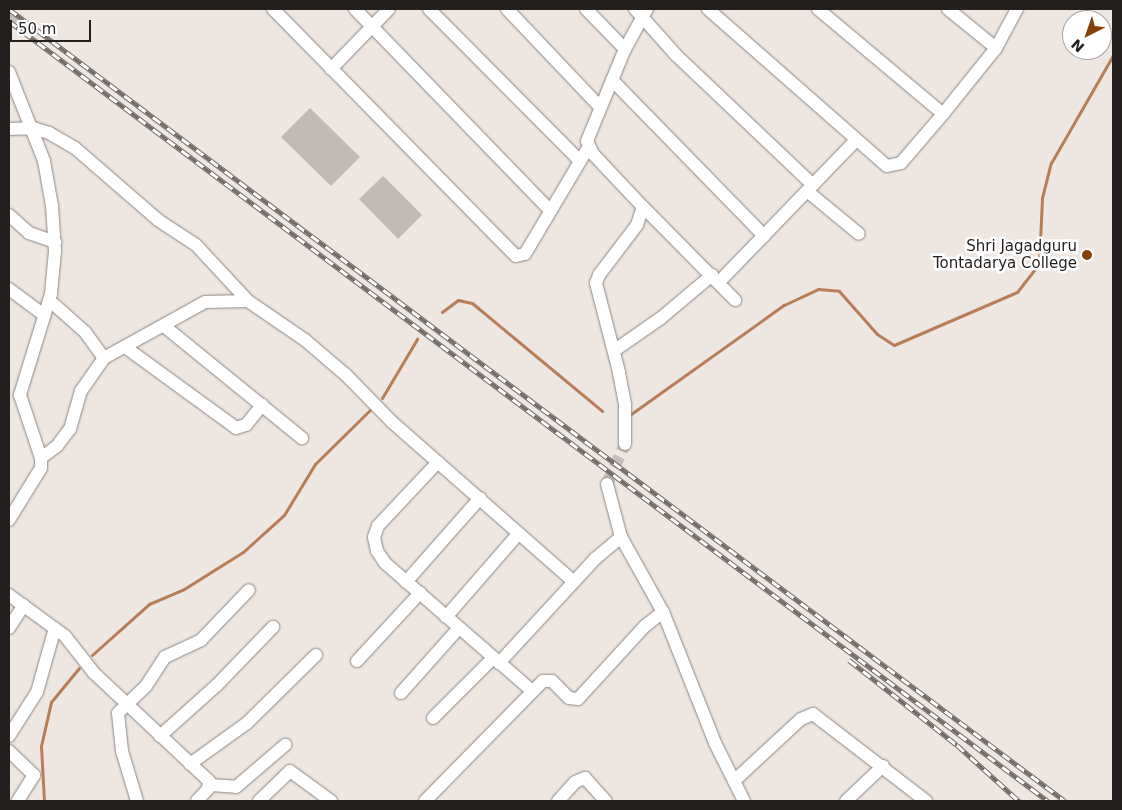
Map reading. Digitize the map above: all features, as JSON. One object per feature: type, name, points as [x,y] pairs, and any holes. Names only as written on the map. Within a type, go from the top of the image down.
[{"type":"street","points":[[273,9],[516,256],[525,254],[588,148]]},
{"type":"street","points":[[355,9],[550,210]]},
{"type":"street","points":[[332,70],[389,9]]},
{"type":"street","points":[[429,9],[580,161]]},
{"type":"street","points":[[507,9],[600,107]]},
{"type":"street","points":[[586,9],[625,49]]},
{"type":"street","points":[[708,9],[856,141],[887,166],[895,167],[943,114],[996,48],[1017,9]]},
{"type":"street","points":[[818,9],[943,114]]},
{"type":"street","points":[[948,9],[996,48]]},
{"type":"street","points":[[735,300],[588,148],[587,141],[600,107],[642,12],[670,50],[859,234]]},
{"type":"street","points":[[9,72],[33,128],[48,180],[54,242],[54,280],[20,395],[41,458],[37,478],[9,520]]},
{"type":"street","points":[[612,80],[764,236]]},
{"type":"street","points":[[9,128],[33,128],[58,137],[75,148],[158,220],[196,245],[248,301],[305,340],[339,369],[438,462],[574,582]]},
{"type":"street","points":[[615,350],[715,278],[764,236],[856,141]]},
{"type":"street","points":[[624,444],[625,404],[615,350],[596,283],[599,275],[637,225],[643,207]]},
{"type":"street","points":[[9,215],[29,233],[54,242]]},
{"type":"street","points":[[9,289],[44,315]]},
{"type":"street","points":[[49,300],[86,332],[104,358]]},
{"type":"street","points":[[41,458],[57,446],[70,429],[80,390],[104,358],[205,302],[248,301]]},
{"type":"street","points":[[164,326],[302,438]]},
{"type":"street","points":[[126,347],[236,428],[246,425],[262,405]]},
{"type":"street","points":[[438,462],[375,531],[381,558],[532,691]]},
{"type":"street","points":[[607,484],[621,537],[663,612],[682,663],[744,801]]},
{"type":"street","points":[[406,582],[480,498]]},
{"type":"street","points":[[446,616],[519,533]]},
{"type":"street","points":[[433,718],[496,661],[621,537]]},
{"type":"street","points":[[137,801],[120,734],[118,713],[146,686],[165,658],[200,640],[249,590]]},
{"type":"street","points":[[356,661],[420,593]]},
{"type":"street","points":[[9,595],[55,628],[73,644],[94,673],[210,785],[236,786],[285,745]]},
{"type":"street","points":[[9,628],[24,606]]},
{"type":"street","points":[[425,801],[532,691],[548,679],[569,698],[578,699],[645,626],[663,612]]},
{"type":"street","points":[[160,736],[218,685],[273,627]]},
{"type":"street","points":[[9,736],[37,692],[55,628]]},
{"type":"street","points":[[401,693],[459,628]]},
{"type":"street","points":[[190,764],[247,723],[316,655]]},
{"type":"street","points":[[734,781],[801,719],[813,714],[883,766],[926,801]]},
{"type":"street","points":[[9,751],[34,775],[18,801]]},
{"type":"street","points":[[846,801],[883,766]]},
{"type":"street","points":[[259,801],[290,771],[331,801]]},
{"type":"street","points":[[558,801],[574,782],[584,778],[606,801]]},
{"type":"street","points":[[197,801],[210,785]]},
{"type":"street","points":[[309,801],[318,791]]},
{"type":"building","points":[[310,108],[360,157],[331,186],[281,137]]},
{"type":"building","points":[[383,176],[422,215],[398,239],[359,199]]},
{"type":"waterway","points":[[631,414],[784,305],[818,289],[839,291],[877,334],[894,345],[1017,292],[1039,264],[1042,198],[1051,163],[1113,55]]},
{"type":"waterway","points":[[442,312],[458,300],[472,303],[602,411]]},
{"type":"waterway","points":[[382,398],[417,339]]},
{"type":"waterway","points":[[92,655],[149,604],[184,589],[243,552],[284,515],[315,464],[370,410]]},
{"type":"waterway","points":[[44,801],[41,746],[51,702],[79,668]]},
{"type":"tunnel","points":[[9,22],[18,9]]},
{"type":"tunnel","points":[[607,484],[625,444]]},
{"type":"railway","points":[[9,9],[1065,801]]},
{"type":"railway","points":[[9,21],[1048,801]]},
{"type":"railway","points":[[849,660],[957,745],[1019,801]]},
{"type":"place","name":"Shri Jagadguru Tontadarya College","points":[[1087,255]]}]
